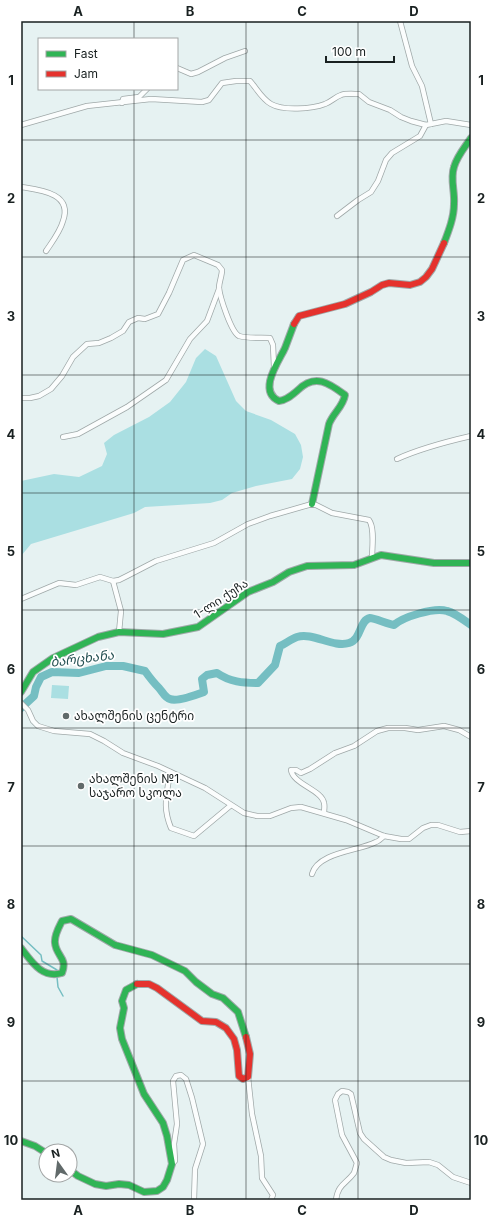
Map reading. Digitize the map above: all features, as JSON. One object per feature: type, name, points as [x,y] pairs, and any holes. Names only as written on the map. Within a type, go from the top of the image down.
[{"type":"street","points":[[337,216],[371,192],[378,181],[386,160],[392,153],[420,136],[428,124],[422,86],[412,66],[400,21]]},
{"type":"street","points":[[178,68],[191,74],[225,58],[245,52]]},
{"type":"street","points":[[21,125],[87,106],[151,99],[202,102],[209,100],[222,83],[250,81],[262,97],[271,104],[293,108],[313,107],[326,104],[341,94],[359,94],[369,102],[390,110],[401,117],[428,124],[446,121],[471,125]]},
{"type":"street","points":[[122,103],[123,99],[139,97],[146,90]]},
{"type":"street","points":[[312,504],[322,463],[327,431],[332,416],[345,401],[345,395],[335,388],[314,380],[308,381],[290,397],[284,400],[275,399],[272,394],[270,382],[271,374],[299,316],[341,305],[372,291],[379,285],[386,283],[406,286],[412,285],[421,282],[428,276],[446,240],[454,207],[452,171],[471,138]]},
{"type":"street","points":[[21,187],[40,190],[54,195],[62,201],[65,210],[63,222],[46,251]]},
{"type":"street","points":[[21,398],[39,396],[51,389],[62,376],[73,357],[88,344],[99,343],[111,338],[123,331],[129,322],[138,318],[152,317],[158,314],[169,293],[182,260],[194,255],[218,265],[222,270],[219,289],[207,321],[190,339],[166,380],[127,407],[78,434],[63,437]]},
{"type":"street","points":[[219,289],[231,327],[237,335],[248,338],[270,338],[273,345],[274,368]]},
{"type":"street","points":[[398,459],[414,451],[435,444],[471,436]]},
{"type":"street","points":[[21,599],[59,583],[76,585],[100,577],[113,581],[128,576],[156,561],[214,543],[248,524],[312,504],[332,513],[369,520],[372,530],[372,558]]},
{"type":"street","name":"1-ლი ქუჩა","points":[[21,692],[33,672],[53,658],[98,637],[119,632],[163,634],[198,628],[248,592],[273,582],[289,572],[307,566],[354,565],[381,555],[434,563],[471,563]]},
{"type":"street","points":[[113,581],[120,611],[119,632]]},
{"type":"street","points":[[23,705],[38,726],[54,731],[90,734],[124,753],[158,766],[205,788],[244,814],[270,816],[292,808],[301,807],[346,820],[384,836],[401,839],[409,839],[423,828],[431,825],[438,825],[460,832],[471,831]]},
{"type":"street","points":[[324,813],[325,804],[322,798],[294,776],[291,770],[296,770],[301,773],[335,753],[354,746],[377,731],[388,728],[418,730],[444,726],[459,730],[471,737]]},
{"type":"street","points":[[170,772],[165,807],[166,817],[171,828],[194,836],[230,806]]},
{"type":"street","points":[[312,874],[314,870],[329,857],[376,842],[384,836]]},
{"type":"street","points":[[21,948],[41,971],[54,976],[62,973],[64,970],[64,961],[55,942],[57,932],[62,921],[71,919],[115,944],[152,955],[185,971],[196,982],[212,994],[223,998],[238,1012],[249,1044],[250,1054],[248,1077],[252,1114],[261,1156],[262,1178],[273,1195],[271,1200]]},
{"type":"street","points":[[172,1164],[163,1123],[144,1094],[122,1039],[120,1028],[124,1008],[122,1001],[126,990],[137,984],[149,984],[157,988],[202,1021],[216,1022],[226,1028],[234,1039],[237,1050],[238,1076],[243,1079],[248,1077]]},
{"type":"street","points":[[78,1176],[96,1184],[106,1186],[119,1184],[129,1185],[144,1192],[156,1191],[164,1187],[172,1164],[175,1161],[174,1144],[177,1124],[173,1081],[176,1076],[181,1076],[186,1079],[203,1144],[195,1169],[194,1200]]},
{"type":"street","points":[[336,1200],[337,1191],[354,1172],[357,1164],[342,1135],[335,1100],[338,1094],[342,1091],[351,1094],[360,1133],[364,1139],[384,1156],[391,1160],[406,1163],[429,1162],[438,1165],[453,1177],[471,1183]]},
{"type":"street","points":[[21,1140],[38,1148]]},
{"type":"shaded area","points":[[205,349],[216,356],[236,401],[246,411],[271,420],[295,434],[301,445],[303,457],[300,469],[292,479],[256,486],[232,493],[222,500],[210,503],[145,507],[134,513],[31,544],[21,556],[21,481],[54,474],[79,477],[102,466],[107,454],[104,443],[114,435],[149,417],[170,402],[186,382],[196,358]]},
{"type":"shaded area","points":[[52,685],[69,686],[68,699],[51,698]]},
{"type":"waterway","name":"ბარცხანა","points":[[21,708],[34,696],[36,687],[41,677],[52,672],[79,673],[106,666],[123,666],[145,671],[167,697],[177,700],[204,692],[202,679],[207,675],[217,673],[237,681],[258,683],[275,665],[280,646],[297,637],[303,636],[336,643],[349,643],[356,638],[366,619],[375,619],[394,625],[404,619],[419,614],[434,610],[441,610],[453,613],[471,625]]},
{"type":"waterway","points":[[21,936],[41,955],[42,961],[57,970],[57,972]]},
{"type":"waterway","points":[[57,977],[58,987],[63,996]]},
{"type":"traffic: fast","points":[[444,243],[454,209],[452,176],[455,163],[471,138]]},
{"type":"traffic: fast","points":[[294,324],[272,376],[270,390],[273,396],[279,401],[284,400],[304,385],[316,381],[328,384],[345,395],[342,403],[329,424],[312,504]]},
{"type":"traffic: fast","points":[[21,692],[33,672],[53,658],[98,637],[119,632],[163,634],[198,627],[248,592],[273,582],[289,572],[307,566],[354,565],[381,555],[434,563],[471,563]]},
{"type":"traffic: fast","points":[[21,948],[38,968],[49,974],[62,973],[64,964],[57,951],[55,937],[62,921],[71,919],[115,945],[152,955],[185,971],[196,982],[212,994],[223,998],[238,1012],[246,1037]]},
{"type":"traffic: fast","points":[[78,1176],[95,1184],[106,1186],[119,1184],[129,1185],[144,1192],[157,1191],[163,1187],[167,1180],[172,1164],[163,1123],[144,1094],[122,1039],[120,1028],[124,1008],[122,1001],[126,990],[137,984]]},
{"type":"traffic: fast","points":[[21,1141],[38,1148]]},
{"type":"traffic: jam","points":[[294,324],[299,316],[345,304],[371,292],[382,285],[389,283],[410,285],[420,282],[432,269],[444,243]]},
{"type":"traffic: jam","points":[[137,984],[149,984],[157,988],[202,1021],[216,1022],[226,1028],[234,1039],[237,1050],[239,1076],[243,1079],[248,1077],[250,1054],[246,1037]]},
{"type":"place","name":"ახალშენის ცენტრი","points":[[66,716]]},
{"type":"place","name":"ახალშენის №1 საჯარო სკოლა","points":[[81,786]]}]
